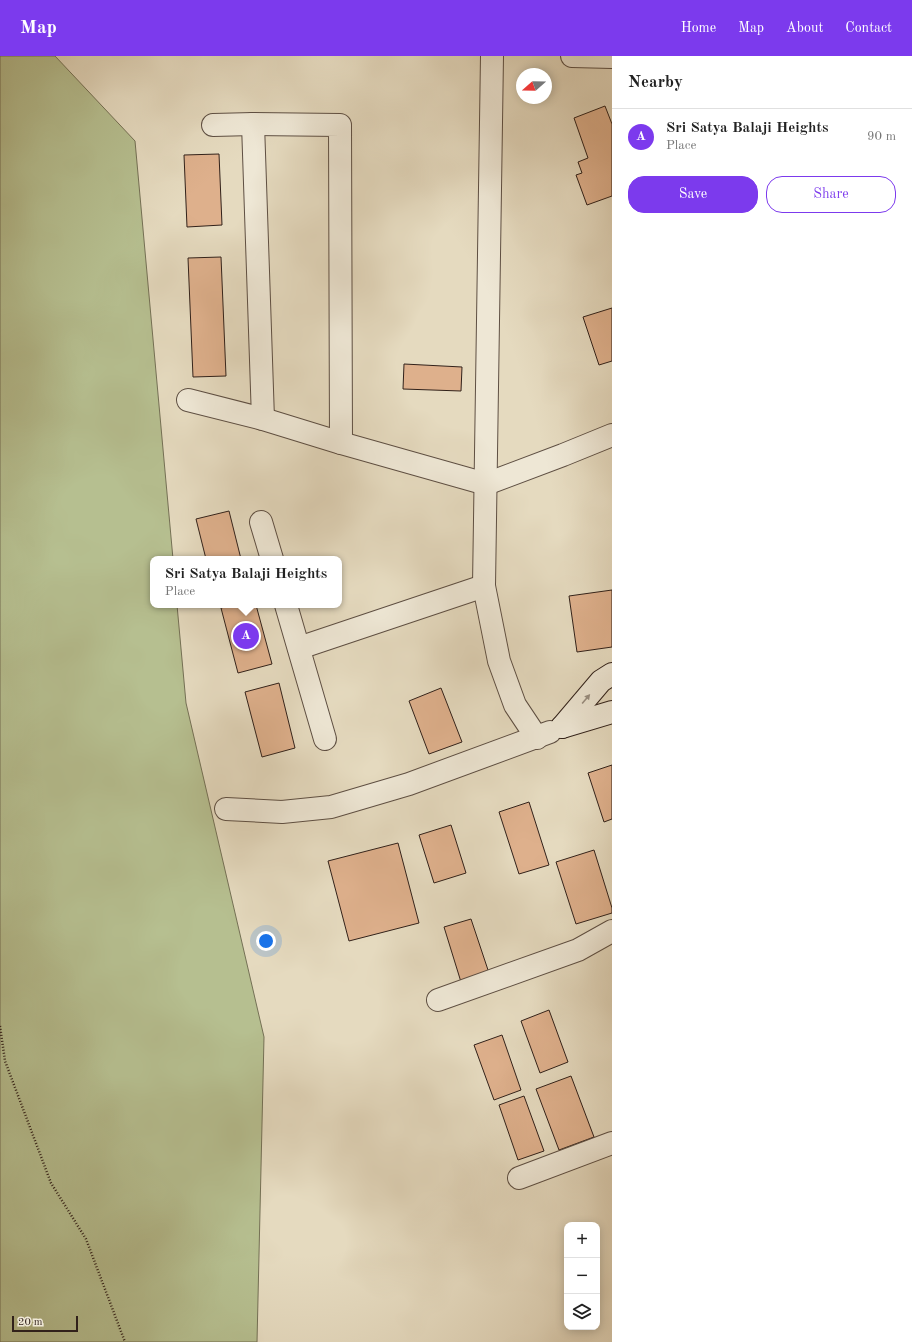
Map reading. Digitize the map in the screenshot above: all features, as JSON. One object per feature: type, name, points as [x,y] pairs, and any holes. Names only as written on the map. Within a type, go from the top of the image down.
[{"type":"street","points":[[492,56],[484,586],[499,661],[515,705],[537,738]]},
{"type":"street","points":[[572,56],[612,57]]},
{"type":"street","points":[[253,124],[263,419]]},
{"type":"street","points":[[213,125],[340,125],[341,443]]},
{"type":"street","points":[[188,400],[263,419],[341,443],[486,484],[612,435]]},
{"type":"street","points":[[261,522],[271,556]]},
{"type":"street","points":[[298,648],[484,586]]},
{"type":"street","points":[[287,608],[325,739]]},
{"type":"street","points":[[562,727],[601,681],[612,674]]},
{"type":"street","points":[[226,809],[282,812],[331,807],[409,784],[537,738],[562,727],[612,712]]},
{"type":"street","points":[[438,1000],[578,950],[612,932]]},
{"type":"street","points":[[519,1178],[612,1143]]},
{"type":"path","points":[[0,1026],[5,1061],[51,1183],[86,1239],[125,1342]]},
{"type":"green space","points":[[0,56],[55,56],[135,141],[173,556],[150,556],[150,608],[177,608],[186,703],[264,1037],[257,1342],[0,1342]]},
{"type":"building","points":[[605,106],[612,124],[612,196],[587,205],[576,175],[582,173],[578,162],[588,158],[574,118]]},
{"type":"building","points":[[219,154],[222,225],[187,227],[184,155]]},
{"type":"building","points":[[221,257],[226,376],[193,377],[188,258]]},
{"type":"building","points":[[612,308],[612,361],[599,365],[583,317]]},
{"type":"building","points":[[404,364],[462,367],[461,391],[403,389]]},
{"type":"building","points":[[229,511],[240,556],[205,556],[196,519]]},
{"type":"building","points":[[612,590],[612,647],[577,652],[569,596]]},
{"type":"building","points":[[221,608],[257,608],[272,664],[238,673]]},
{"type":"building","points":[[279,683],[295,748],[262,757],[245,692]]},
{"type":"building","points":[[441,688],[462,742],[429,754],[409,701]]},
{"type":"building","points":[[612,765],[612,819],[604,822],[588,773]]},
{"type":"building","points":[[529,802],[549,865],[519,874],[499,812]]},
{"type":"building","points":[[451,825],[466,873],[434,883],[419,835]]},
{"type":"building","points":[[398,843],[419,923],[349,941],[328,861]]},
{"type":"building","points":[[594,850],[612,908],[612,913],[576,924],[556,862]]},
{"type":"building","points":[[471,919],[489,973],[461,982],[444,927]]},
{"type":"building","points":[[549,1010],[568,1062],[540,1073],[521,1021]]},
{"type":"building","points":[[502,1035],[521,1090],[494,1100],[474,1045]]},
{"type":"building","points":[[571,1076],[594,1137],[559,1150],[536,1089]]},
{"type":"building","points":[[524,1096],[544,1151],[518,1160],[499,1105]]},
{"type":"place","name":"Sri Satya Balaji Heights","points":[[246,636]]}]
